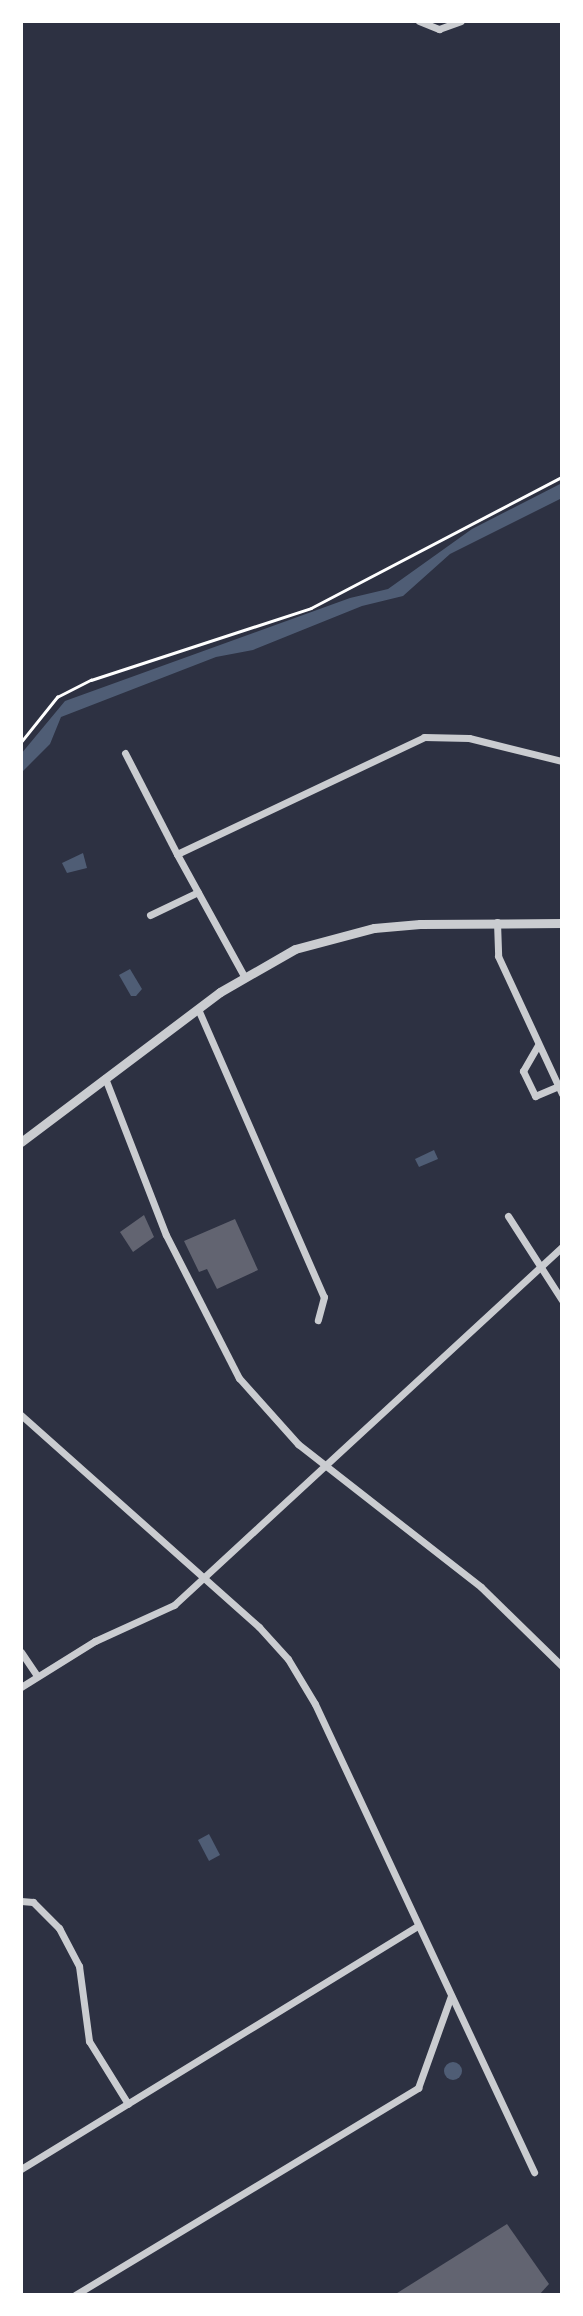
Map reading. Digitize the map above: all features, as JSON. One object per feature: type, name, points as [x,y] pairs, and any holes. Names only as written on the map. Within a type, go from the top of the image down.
[{"type":"street","points":[[419,21],[439,29],[461,21]]},
{"type":"street","points":[[177,854],[425,737],[469,738],[562,761]]},
{"type":"street","points":[[125,753],[244,976]]},
{"type":"street","points":[[150,915],[198,892]]},
{"type":"street","points":[[497,922],[498,957],[562,1094]]},
{"type":"street","points":[[21,1142],[244,976],[295,949],[374,928],[497,922],[562,923]]},
{"type":"street","points":[[198,1009],[324,1297],[318,1320]]},
{"type":"street","points":[[538,1045],[523,1071],[535,1096],[558,1086]]},
{"type":"street","points":[[105,1078],[166,1235],[239,1378],[275,1423],[329,1465],[359,1493],[481,1587],[562,1666]]},
{"type":"street","points":[[508,1216],[543,1266],[562,1300]]},
{"type":"street","points":[[21,1687],[95,1641],[174,1605],[329,1465],[350,1438],[562,1247]]},
{"type":"street","points":[[21,1415],[203,1577],[288,1659],[315,1704],[534,2172]]},
{"type":"street","points":[[21,1652],[37,1676]]},
{"type":"street","points":[[21,1901],[33,1902],[59,1928],[79,1966],[89,2041],[128,2104]]},
{"type":"street","points":[[21,2169],[417,1926]]},
{"type":"street","points":[[75,2295],[418,2088],[451,1996]]},
{"type":"path","points":[[21,742],[57,697],[91,680],[310,608],[562,477]]},
{"type":"water","points":[[562,483],[562,498],[450,554],[403,596],[362,606],[253,650],[216,657],[61,717],[50,744],[21,773],[21,754],[65,701],[350,598],[388,589],[472,529]]},
{"type":"water","points":[[83,853],[87,868],[67,873],[62,863]]},
{"type":"water","points":[[130,969],[142,989],[136,996],[131,996],[119,975]]},
{"type":"water","points":[[434,1150],[438,1159],[419,1167],[415,1159]]},
{"type":"water","points":[[209,1834],[220,1855],[209,1861],[198,1840]]},
{"type":"water","points":[[453,2062],[459,2065],[462,2071],[459,2077],[453,2080],[447,2077],[444,2071],[447,2065]]},
{"type":"building","points":[[144,1215],[154,1237],[133,1252],[120,1232]]},
{"type":"building","points":[[235,1219],[258,1270],[217,1289],[207,1269],[199,1272],[184,1241]]},
{"type":"building","points":[[507,2224],[549,2284],[539,2295],[394,2295]]}]
